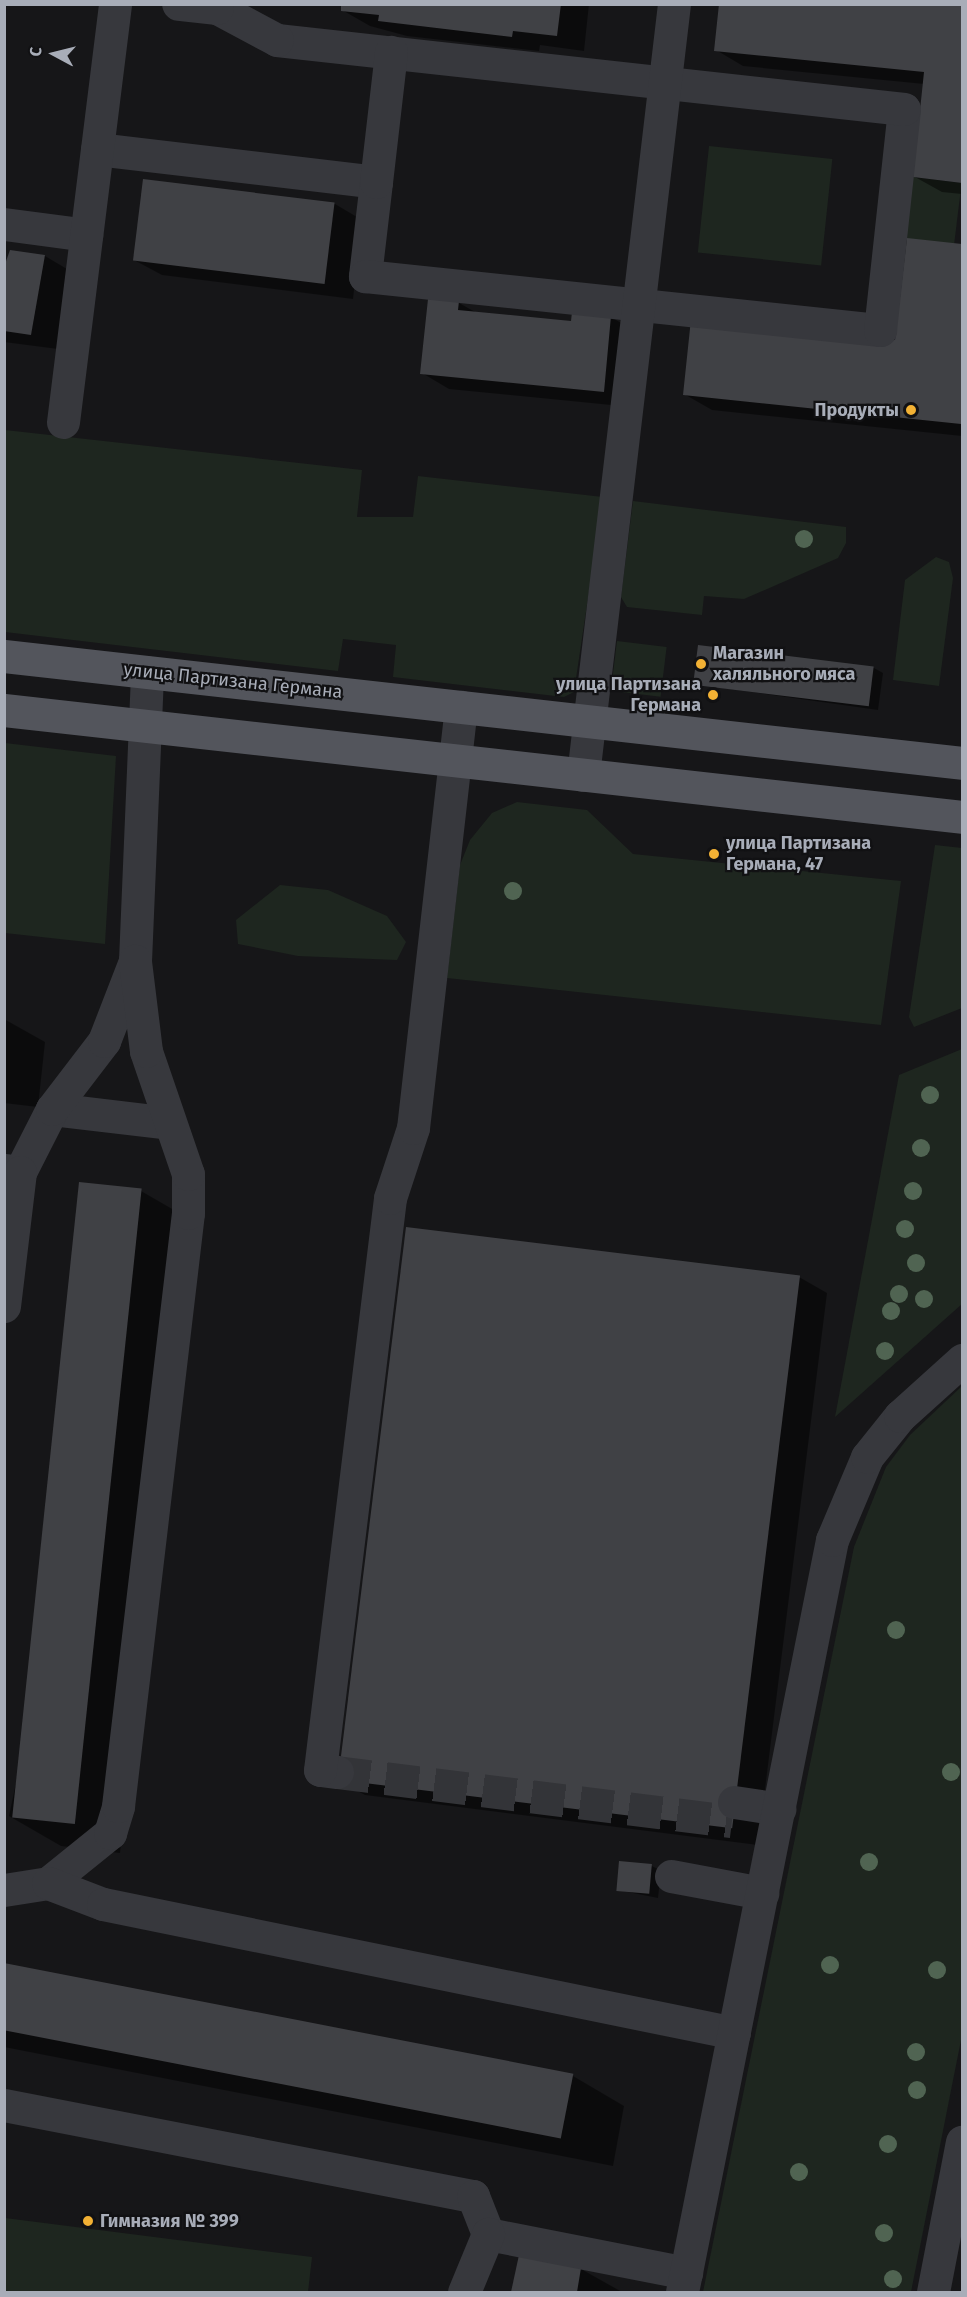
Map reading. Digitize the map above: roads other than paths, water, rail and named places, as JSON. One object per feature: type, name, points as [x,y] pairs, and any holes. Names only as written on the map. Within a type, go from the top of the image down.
[{"type":"main road","name":"улица Партизана Германа","points":[[4,656],[963,763]]},
{"type":"main road","points":[[4,710],[963,818]]},
{"type":"street","points":[[63,422],[116,4]]},
{"type":"street","points":[[178,4],[217,8],[277,40],[391,52],[665,84],[904,109],[880,330],[365,276],[391,52]]},
{"type":"street","points":[[583,775],[674,4]]},
{"type":"street","points":[[97,149],[376,182]]},
{"type":"street","points":[[4,224],[86,235]]},
{"type":"street","points":[[4,1890],[48,1883],[110,1833],[118,1806],[188,1213],[188,1174],[169,1123],[139,1016],[135,961],[141,726],[147,672]]},
{"type":"street","points":[[338,1772],[320,1770],[390,1198],[413,1128],[461,707]]},
{"type":"street","points":[[4,1306],[12,1171],[52,1109],[104,1041],[135,961]]},
{"type":"street","points":[[52,1109],[169,1123]]},
{"type":"street","points":[[488,2234],[684,2283],[777,1818],[844,1502],[867,1457],[900,1416],[963,1360]]},
{"type":"street","points":[[733,1812],[777,1818]]},
{"type":"street","points":[[671,1876],[762,1893]]},
{"type":"street","points":[[48,1883],[103,1904],[734,2033]]},
{"type":"street","points":[[4,2104],[473,2196],[488,2234],[464,2292]]},
{"type":"street","points":[[933,2292],[963,2142]]},
{"type":"tunnel","points":[[337,1772],[732,1821]]},
{"type":"place","name":"Продукты","points":[[911,410]]},
{"type":"place","name":"Магазин халяльного мяса","points":[[701,664]]},
{"type":"place","name":"улица Партизана Германа","points":[[713,695]]},
{"type":"place","name":"улица Партизана Германа, 47","points":[[714,854]]},
{"type":"place","name":"Гимназия № 399","points":[[88,2221]]}]
